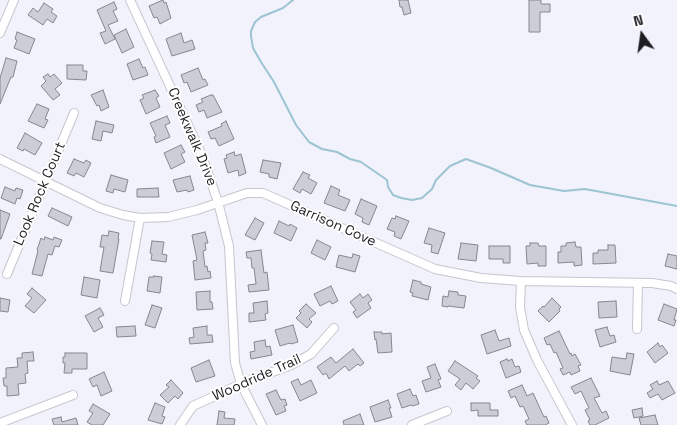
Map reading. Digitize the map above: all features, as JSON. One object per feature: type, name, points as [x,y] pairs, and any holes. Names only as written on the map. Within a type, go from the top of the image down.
[{"type":"street","points":[[0,33],[14,0]]},
{"type":"street","name":"Creekwalk Drive","points":[[130,0],[202,153],[218,202],[229,246],[235,363],[241,384],[262,425]]},
{"type":"street","name":"Look Rock Court","points":[[7,274],[74,114]]},
{"type":"street","name":"Garrison Cove","points":[[0,159],[100,208],[123,215],[140,218],[168,217],[197,210],[247,193],[263,193],[435,269],[481,278],[521,282],[652,283],[671,286],[677,289]]},
{"type":"street","points":[[125,301],[140,218]]},
{"type":"street","points":[[521,282],[520,307],[524,330],[537,360],[572,425]]},
{"type":"street","points":[[637,329],[638,283]]},
{"type":"street","name":"Woodride Trail","points":[[180,425],[193,406],[241,384],[292,364],[310,354],[334,328]]},
{"type":"street","points":[[0,423],[73,395]]},
{"type":"street","points":[[412,425],[447,411]]},
{"type":"building","points":[[163,0],[164,3],[166,2],[171,18],[160,24],[157,17],[154,18],[149,6]]},
{"type":"building","points":[[399,0],[408,0],[411,13],[404,15]]},
{"type":"building","points":[[529,0],[541,0],[541,4],[550,4],[550,12],[540,12],[540,32],[529,32]]},
{"type":"building","points":[[114,2],[117,9],[113,11],[118,21],[108,25],[115,39],[105,44],[100,33],[106,31],[97,10]]},
{"type":"building","points":[[44,3],[53,9],[51,12],[57,16],[53,23],[47,19],[43,25],[28,15],[33,8],[38,12]]},
{"type":"building","points":[[126,29],[134,47],[122,53],[114,35]]},
{"type":"building","points":[[17,32],[35,39],[29,54],[14,48]]},
{"type":"building","points":[[181,33],[184,43],[192,40],[195,49],[172,56],[166,39]]},
{"type":"building","points":[[6,58],[17,61],[13,77],[11,77],[0,104],[0,78]]},
{"type":"building","points":[[139,59],[148,75],[133,80],[127,64]]},
{"type":"building","points":[[67,65],[83,65],[83,71],[87,71],[86,80],[67,79]]},
{"type":"building","points":[[198,68],[203,80],[205,79],[208,85],[191,92],[187,82],[184,83],[181,75]]},
{"type":"building","points":[[48,74],[50,77],[54,74],[62,83],[55,89],[60,95],[53,100],[41,86],[46,81],[43,77]]},
{"type":"building","points":[[103,90],[109,107],[101,111],[91,95]]},
{"type":"building","points":[[155,90],[159,96],[156,98],[160,107],[146,114],[140,100],[144,98],[142,95]]},
{"type":"building","points":[[213,95],[222,112],[207,118],[204,110],[199,112],[196,105],[203,102],[201,99]]},
{"type":"building","points":[[37,104],[49,109],[45,119],[48,120],[44,128],[28,121]]},
{"type":"building","points":[[167,116],[170,123],[165,125],[170,137],[156,143],[154,137],[156,136],[150,123]]},
{"type":"building","points":[[96,121],[114,125],[112,133],[103,131],[101,141],[92,139]]},
{"type":"building","points":[[226,121],[234,139],[219,146],[215,138],[211,139],[208,132],[222,126],[221,124]]},
{"type":"building","points":[[25,133],[42,143],[35,155],[24,149],[23,151],[17,148]]},
{"type":"building","points":[[181,145],[185,152],[181,154],[185,162],[171,169],[164,153]]},
{"type":"building","points":[[234,152],[235,156],[241,154],[246,173],[239,176],[238,170],[228,173],[224,159],[227,158],[226,155]]},
{"type":"building","points":[[74,159],[84,163],[86,160],[91,163],[84,177],[76,173],[74,176],[67,173]]},
{"type":"building","points":[[263,160],[281,163],[277,179],[269,177],[269,174],[260,172]]},
{"type":"building","points":[[303,172],[310,175],[308,178],[317,183],[311,194],[302,189],[300,193],[293,189]]},
{"type":"building","points":[[111,175],[128,180],[125,192],[114,189],[113,193],[106,191]]},
{"type":"building","points":[[190,176],[194,190],[177,192],[173,180]]},
{"type":"building","points":[[331,186],[340,190],[338,195],[350,200],[345,211],[324,203]]},
{"type":"building","points":[[5,187],[15,191],[16,188],[23,190],[20,199],[17,198],[15,204],[1,198]]},
{"type":"building","points":[[158,188],[159,197],[137,197],[137,189]]},
{"type":"building","points":[[361,199],[377,206],[369,225],[362,222],[363,218],[355,214]]},
{"type":"building","points":[[52,208],[72,217],[68,226],[48,216]]},
{"type":"building","points":[[0,210],[10,214],[1,239],[0,239]]},
{"type":"building","points":[[396,216],[409,221],[401,239],[394,236],[395,232],[387,229],[392,218],[395,219]]},
{"type":"building","points":[[255,218],[264,223],[255,240],[245,235]]},
{"type":"building","points":[[279,221],[297,228],[291,241],[274,233]]},
{"type":"building","points":[[429,228],[445,233],[438,254],[431,252],[432,245],[424,243]]},
{"type":"building","points":[[109,231],[119,233],[113,273],[100,271],[104,247],[100,247],[102,235],[108,236]]},
{"type":"building","points":[[205,232],[208,243],[205,243],[206,250],[203,251],[205,267],[207,266],[208,272],[210,271],[211,278],[195,280],[193,261],[197,260],[192,235]]},
{"type":"building","points":[[45,237],[53,240],[54,237],[62,240],[59,247],[55,246],[52,255],[48,254],[42,276],[32,274],[41,238],[44,240]]},
{"type":"building","points":[[317,240],[331,247],[325,260],[311,253]]},
{"type":"building","points":[[152,241],[164,242],[162,254],[167,255],[166,262],[151,260]]},
{"type":"building","points":[[575,242],[576,247],[581,247],[582,265],[574,266],[574,262],[558,263],[558,252],[561,252],[561,246],[566,246],[566,243]]},
{"type":"building","points":[[461,243],[478,245],[476,261],[458,259]]},
{"type":"building","points":[[530,243],[546,246],[546,266],[538,266],[538,263],[527,264],[526,246],[530,246]]},
{"type":"building","points":[[608,245],[615,245],[616,263],[593,264],[593,253],[598,253],[598,250],[608,250]]},
{"type":"building","points":[[489,246],[510,246],[510,263],[503,263],[503,259],[489,259]]},
{"type":"building","points":[[261,250],[264,273],[267,272],[269,290],[249,292],[248,285],[256,284],[251,258],[247,258],[246,252]]},
{"type":"building","points":[[353,254],[360,256],[355,272],[336,267],[339,255],[352,258]]},
{"type":"building","points":[[668,254],[677,256],[677,269],[665,266]]},
{"type":"building","points":[[84,277],[100,280],[97,298],[81,295]]},
{"type":"building","points":[[149,277],[162,277],[160,293],[147,291]]},
{"type":"building","points":[[413,280],[431,287],[428,300],[412,296],[413,293],[410,292]]},
{"type":"building","points":[[331,286],[338,301],[332,304],[330,301],[320,306],[314,294]]},
{"type":"building","points":[[32,288],[46,300],[34,313],[25,306],[32,298],[27,294]]},
{"type":"building","points":[[210,291],[210,302],[212,302],[213,309],[197,310],[196,292]]},
{"type":"building","points":[[449,291],[458,292],[458,295],[466,296],[464,308],[442,306],[443,296],[448,297]]},
{"type":"building","points":[[360,294],[363,298],[368,294],[372,300],[368,303],[371,308],[357,318],[353,312],[356,310],[350,302]]},
{"type":"building","points":[[0,298],[10,300],[8,312],[0,311]]},
{"type":"building","points":[[552,298],[561,307],[560,311],[549,322],[538,311]]},
{"type":"building","points":[[267,301],[268,313],[265,314],[266,320],[249,322],[249,313],[254,313],[253,303]]},
{"type":"building","points":[[616,301],[617,317],[599,318],[598,302]]},
{"type":"building","points":[[306,304],[316,313],[309,319],[312,322],[307,328],[296,318],[301,313],[299,311]]},
{"type":"building","points":[[664,304],[677,309],[674,326],[658,320]]},
{"type":"building","points":[[152,305],[162,308],[155,328],[145,325]]},
{"type":"building","points":[[100,308],[104,315],[98,318],[103,327],[94,332],[85,316]]},
{"type":"building","points":[[293,325],[298,342],[280,346],[275,330]]},
{"type":"building","points":[[135,326],[136,336],[117,337],[116,327]]},
{"type":"building","points":[[207,326],[207,335],[212,335],[213,342],[190,344],[189,338],[194,337],[193,328]]},
{"type":"building","points":[[607,327],[610,336],[614,335],[616,342],[600,347],[595,330]]},
{"type":"building","points":[[495,330],[499,341],[509,338],[511,346],[487,354],[481,335]]},
{"type":"building","points":[[559,331],[570,354],[572,356],[575,354],[581,365],[578,366],[580,371],[571,375],[570,372],[563,375],[560,369],[563,368],[556,352],[554,353],[550,344],[547,345],[544,338]]},
{"type":"building","points":[[374,332],[382,332],[382,334],[391,333],[392,352],[378,353]]},
{"type":"building","points":[[265,340],[266,347],[270,346],[272,355],[251,359],[250,352],[255,351],[254,342]]},
{"type":"building","points":[[658,343],[668,353],[655,363],[647,352]]},
{"type":"building","points":[[353,349],[364,363],[360,366],[358,364],[349,371],[345,366],[329,379],[326,373],[323,375],[317,367],[331,357],[336,363]]},
{"type":"building","points":[[33,352],[34,361],[27,361],[28,373],[25,374],[26,383],[18,384],[19,395],[7,396],[7,386],[4,386],[3,378],[6,378],[6,368],[18,367],[17,358],[22,358],[22,353]]},
{"type":"building","points":[[65,353],[87,353],[87,369],[72,369],[72,373],[64,373],[65,363],[63,363],[63,357],[65,357]]},
{"type":"building","points":[[627,353],[634,354],[630,375],[610,371],[612,357],[626,359]]},
{"type":"building","points":[[507,359],[508,361],[512,359],[515,367],[519,366],[521,372],[506,378],[500,362]]},
{"type":"building","points":[[209,360],[215,376],[196,382],[191,368]]},
{"type":"building","points":[[455,361],[478,376],[476,378],[480,381],[473,389],[466,383],[461,390],[455,385],[460,379],[448,371]]},
{"type":"building","points":[[435,364],[441,379],[438,380],[441,387],[426,392],[422,381],[431,378],[427,367]]},
{"type":"building","points":[[104,372],[112,391],[101,396],[97,385],[93,387],[89,379]]},
{"type":"building","points":[[591,378],[600,396],[594,398],[602,413],[606,411],[609,418],[595,425],[590,425],[588,421],[590,420],[585,410],[589,408],[581,391],[575,394],[571,387]]},
{"type":"building","points":[[298,379],[301,385],[311,380],[317,393],[300,401],[291,382]]},
{"type":"building","points":[[171,380],[183,393],[178,399],[175,396],[168,403],[160,395],[169,387],[166,385]]},
{"type":"building","points":[[657,381],[659,385],[668,381],[675,393],[662,400],[658,394],[650,398],[647,393],[653,389],[650,385]]},
{"type":"building","points":[[522,385],[527,396],[533,393],[544,417],[546,416],[549,423],[545,425],[527,425],[525,421],[529,419],[523,406],[520,407],[515,396],[511,398],[508,391]]},
{"type":"building","points":[[410,389],[413,396],[416,395],[419,404],[402,408],[397,394]]},
{"type":"building","points":[[276,390],[281,400],[285,399],[287,405],[284,406],[286,411],[276,415],[266,394]]},
{"type":"building","points":[[388,400],[392,417],[375,422],[370,407]]},
{"type":"building","points":[[155,403],[165,407],[162,416],[165,417],[162,424],[148,420]]},
{"type":"building","points":[[471,403],[490,403],[490,410],[498,410],[498,416],[478,416],[478,410],[471,411]]},
{"type":"building","points":[[93,404],[110,414],[103,425],[92,425],[87,422],[93,413],[89,411]]},
{"type":"building","points":[[642,408],[643,416],[634,418],[632,410]]},
{"type":"building","points":[[219,411],[225,412],[224,418],[235,419],[234,425],[217,425]]},
{"type":"building","points":[[360,414],[364,425],[344,425],[343,421]]},
{"type":"building","points":[[655,415],[658,425],[641,425],[639,418]]},
{"type":"building","points":[[61,417],[62,422],[76,418],[78,425],[54,425],[52,419]]},
{"type":"waterway","points":[[293,0],[283,8],[261,17],[255,22],[251,31],[253,48],[274,82],[296,125],[309,142],[322,149],[337,152],[361,162],[387,180],[388,187],[393,195],[412,200],[422,198],[432,189],[436,180],[450,166],[466,159],[530,185],[564,191],[585,189],[677,206]]}]
